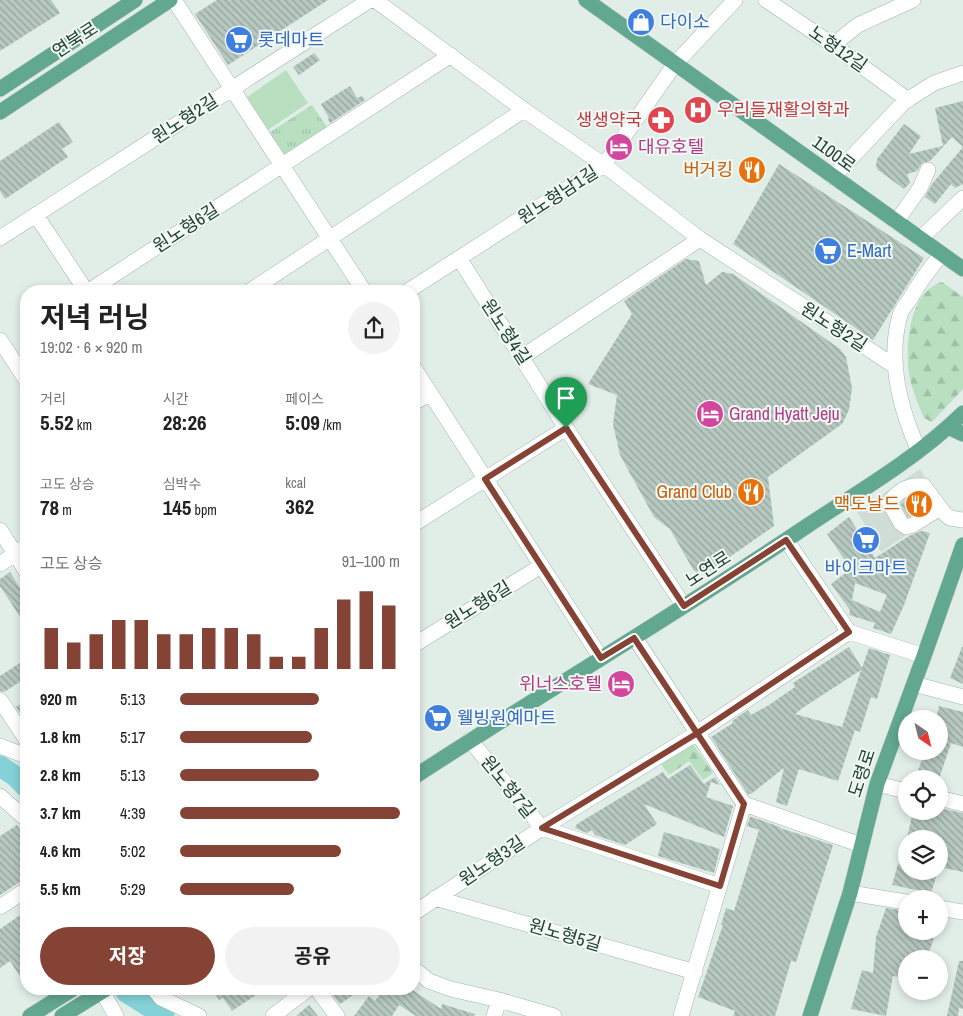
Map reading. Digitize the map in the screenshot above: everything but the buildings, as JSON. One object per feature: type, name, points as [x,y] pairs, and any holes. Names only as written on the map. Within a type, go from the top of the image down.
[{"type":"main road","name":"연북로","points":[[0,89],[135,0]]},
{"type":"main road","name":"연북로","points":[[0,112],[172,0]]},
{"type":"main road","name":"1100로","points":[[586,0],[963,269]]},
{"type":"main road","name":"노연로","points":[[420,773],[786,540],[919,451],[948,428],[963,413]]},
{"type":"main road","points":[[948,428],[963,434]]},
{"type":"main road","name":"도령로","points":[[810,1016],[850,893],[877,784],[963,545]]},
{"type":"main road","points":[[30,1016],[63,995]]},
{"type":"main road","points":[[62,1016],[96,995]]},
{"type":"street","points":[[172,0],[283,165],[360,285]]},
{"type":"street","name":"원노형2길","points":[[0,238],[370,0]]},
{"type":"street","name":"원노형2길","points":[[375,0],[524,110],[604,165],[700,239],[896,367]]},
{"type":"street","name":"원노형남1길","points":[[417,285],[604,165],[675,64],[734,0]]},
{"type":"street","name":"노형12길","points":[[766,0],[833,45],[908,100]]},
{"type":"street","points":[[833,45],[858,25],[914,0]]},
{"type":"street","points":[[283,165],[451,55]]},
{"type":"street","points":[[833,177],[908,100],[934,83],[963,73]]},
{"type":"street","points":[[259,285],[524,110]]},
{"type":"street","name":"원노형6길","points":[[96,285],[283,165]]},
{"type":"street","points":[[896,222],[920,188],[928,170]]},
{"type":"street","points":[[920,239],[963,198]]},
{"type":"street","points":[[36,215],[83,285]]},
{"type":"street","points":[[522,357],[700,239]]},
{"type":"street","points":[[919,451],[907,425],[900,398],[895,347],[900,314],[923,276],[941,255]]},
{"type":"street","name":"원노형4길","points":[[459,258],[566,428],[684,606]]},
{"type":"street","points":[[0,340],[20,371]]},
{"type":"street","points":[[420,377],[601,658]]},
{"type":"street","points":[[420,399],[430,393]]},
{"type":"street","points":[[420,520],[566,428]]},
{"type":"street","points":[[940,508],[950,518],[963,520]]},
{"type":"street","points":[[0,530],[20,549]]},
{"type":"street","points":[[786,540],[849,632],[924,656]]},
{"type":"street","points":[[0,564],[20,551]]},
{"type":"street","name":"원노형6길","points":[[420,641],[541,566]]},
{"type":"street","name":"원노형3길","points":[[420,909],[542,828],[696,734],[849,632]]},
{"type":"street","points":[[634,638],[744,804],[861,845]]},
{"type":"street","points":[[914,684],[963,697]]},
{"type":"street","points":[[0,700],[20,730]]},
{"type":"street","name":"원노형7길","points":[[470,740],[542,828],[720,886]]},
{"type":"street","points":[[0,746],[20,754]]},
{"type":"street","points":[[877,784],[898,788]]},
{"type":"street","points":[[0,796],[20,814]]},
{"type":"street","points":[[948,800],[963,804]]},
{"type":"street","points":[[681,1016],[744,804]]},
{"type":"street","points":[[850,893],[898,901]]},
{"type":"street","points":[[0,907],[20,894]]},
{"type":"street","name":"원노형5길","points":[[436,898],[695,972]]},
{"type":"street","points":[[948,910],[963,912]]},
{"type":"street","points":[[420,974],[429,981],[451,989],[499,1000],[554,1016]]},
{"type":"street","points":[[106,995],[116,1016]]},
{"type":"street","points":[[159,995],[161,998],[199,1016]]},
{"type":"street","points":[[273,1016],[300,995]]},
{"type":"street","points":[[321,995],[337,1016]]},
{"type":"street","points":[[494,1016],[499,1000]]},
{"type":"shaded area","points":[[920,469],[945,509],[881,552],[857,512]]},
{"type":"green space","points":[[286,70],[308,103],[265,132],[243,100]]},
{"type":"green space","points":[[312,105],[329,130],[284,160],[267,134]]},
{"type":"green space","points":[[942,282],[963,297],[963,389],[932,422],[924,418],[913,391],[908,362],[909,335],[916,308],[922,297],[931,288]]},
{"type":"green space","points":[[693,744],[713,773],[703,780],[689,761],[669,775],[661,764]]},
{"type":"waterway","points":[[0,766],[20,781]]},
{"type":"waterway","points":[[131,995],[164,1016]]},
{"type":"place","name":"다이소","points":[[641,22]]},
{"type":"place","name":"롯데마트","points":[[239,40]]},
{"type":"place","name":"우리들재활의학과","points":[[698,110]]},
{"type":"place","name":"생생약국","points":[[661,120]]},
{"type":"place","name":"대유호텔","points":[[619,147]]},
{"type":"place","name":"버거킹","points":[[752,170]]},
{"type":"place","name":"E-Mart","points":[[828,251]]},
{"type":"place","name":"Grand Hyatt Jeju","points":[[710,414]]},
{"type":"place","name":"Grand Club","points":[[751,492]]},
{"type":"place","name":"맥도날드","points":[[919,504]]},
{"type":"place","name":"바이크마트","points":[[866,540]]},
{"type":"place","name":"위너스호텔","points":[[621,684]]},
{"type":"place","name":"웰빙원예마트","points":[[438,718]]},
{"type":"route","points":[[566,428],[485,479],[601,658],[634,638],[696,734],[744,804],[720,886],[542,828],[696,734],[849,632],[786,540],[684,606],[566,428]]}]
